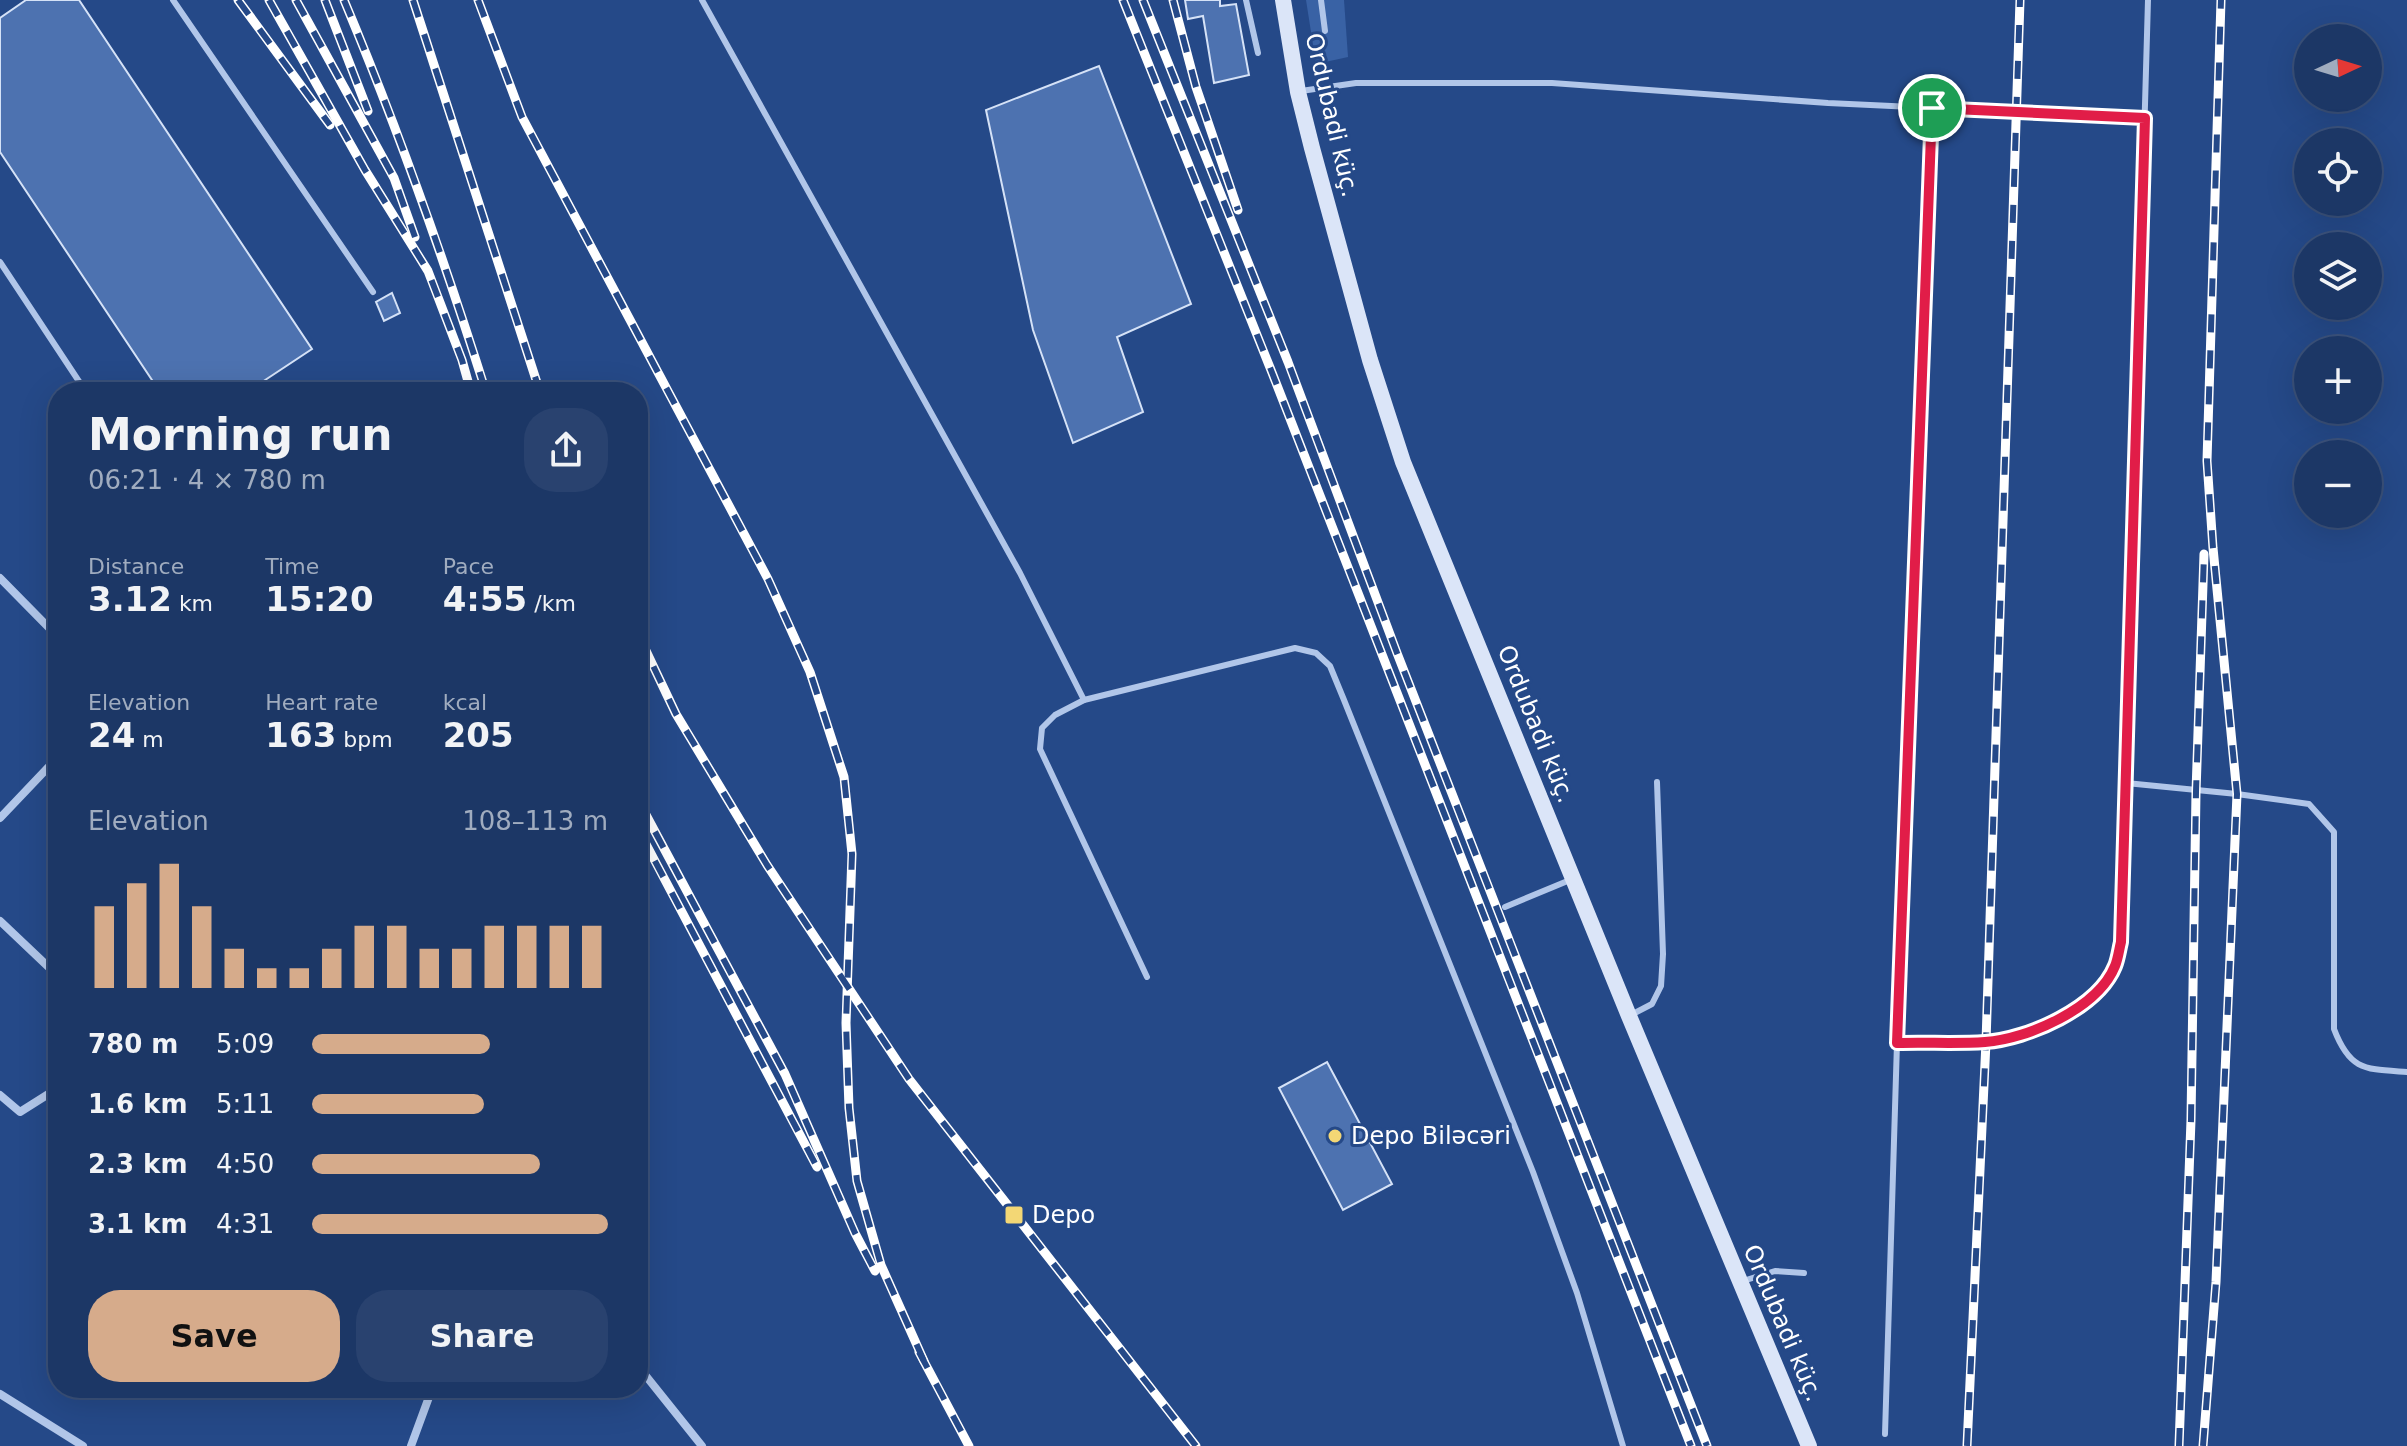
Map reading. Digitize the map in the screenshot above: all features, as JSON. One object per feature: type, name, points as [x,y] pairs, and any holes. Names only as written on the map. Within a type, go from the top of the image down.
[{"type":"main road","name":"Ordubadi küç.","points":[[1283,0],[1298,92],[1370,360],[1403,462],[1809,1446]]},
{"type":"street","points":[[0,578],[48,627]]},
{"type":"street","points":[[0,818],[48,768]]},
{"type":"street","points":[[0,921],[48,967]]},
{"type":"street","points":[[0,1095],[20,1112],[48,1094]]},
{"type":"street","points":[[648,1378],[702,1446]]},
{"type":"street","points":[[0,1394],[83,1446]]},
{"type":"street","points":[[411,1446],[429,1398]]},
{"type":"lane","points":[[173,0],[373,292]]},
{"type":"lane","points":[[702,0],[1020,573],[1084,700]]},
{"type":"lane","points":[[1246,0],[1258,53]]},
{"type":"lane","points":[[1321,0],[1325,31]]},
{"type":"lane","points":[[1897,1043],[1986,1042],[2010,1037],[2059,1019],[2081,1006],[2101,989],[2115,967],[2121,942],[2148,0]]},
{"type":"lane","points":[[1298,92],[1338,83],[1552,83],[1932,108],[2145,118]]},
{"type":"lane","points":[[1885,1434],[1932,108]]},
{"type":"lane","points":[[0,262],[79,382]]},
{"type":"lane","points":[[1147,977],[1040,749],[1042,728],[1055,715],[1084,700],[1295,648],[1316,653],[1330,666],[1533,1172],[1577,1293],[1623,1446]]},
{"type":"lane","points":[[1629,1016],[1652,1004],[1661,986],[1663,954],[1657,782]]},
{"type":"lane","points":[[2126,783],[2309,804],[2325,819],[2334,832],[2334,1029],[2342,1050],[2358,1066],[2407,1072]]},
{"type":"lane","points":[[1505,907],[1573,879]]},
{"type":"lane","points":[[1740,1283],[1775,1271],[1804,1273]]},
{"type":"shaded area","points":[[1306,0],[1344,0],[1348,57],[1316,64]]},
{"type":"building","points":[[26,0],[79,0],[312,349],[262,382],[153,382],[0,152],[0,18]]},
{"type":"building","points":[[1185,0],[1220,0],[1220,6],[1236,4],[1249,75],[1214,83],[1203,16],[1188,19]]},
{"type":"building","points":[[1099,66],[1191,304],[1117,337],[1143,412],[1073,443],[1033,330],[986,110]]},
{"type":"building","points":[[392,293],[400,313],[384,321],[376,302]]},
{"type":"building","name":"Depo Biləcəri","points":[[1327,1062],[1392,1184],[1343,1210],[1279,1088]]},
{"type":"railway","points":[[238,0],[330,125]]},
{"type":"railway","points":[[269,0],[365,170],[428,271],[468,382]]},
{"type":"railway","points":[[296,0],[394,178],[415,237]]},
{"type":"railway","points":[[325,0],[368,111]]},
{"type":"railway","points":[[344,0],[420,194],[483,382]]},
{"type":"railway","points":[[413,0],[537,382]]},
{"type":"railway","points":[[478,0],[522,117],[768,579],[810,672],[844,777],[852,854],[846,1023],[849,1108],[857,1181],[881,1265],[924,1361]]},
{"type":"railway","points":[[1123,0],[1271,370],[1691,1446]]},
{"type":"railway","points":[[1143,0],[1288,362],[1397,653],[1707,1446]]},
{"type":"railway","points":[[1173,0],[1196,87],[1238,210]]},
{"type":"railway","points":[[1967,1446],[1986,1042],[2020,0]]},
{"type":"railway","points":[[2203,1446],[2216,1282],[2237,794],[2207,461],[2221,0]]},
{"type":"railway","points":[[2179,1446],[2191,1120],[2196,792],[2204,554]]},
{"type":"railway","points":[[648,655],[676,714],[767,865],[909,1079],[1196,1446]]},
{"type":"railway","points":[[648,819],[785,1074],[855,1233],[875,1271]]},
{"type":"railway","points":[[648,848],[817,1167]]},
{"type":"railway","points":[[919,1352],[969,1446]]},
{"type":"place","name":"Depo Biləcəri","points":[[1335,1136]]},
{"type":"place","name":"Depo","points":[[1014,1215]]},
{"type":"route","points":[[1932,108],[2145,118],[2121,942],[2115,967],[2101,989],[2059,1019],[2010,1037],[1986,1042],[1897,1043],[1932,108]]}]
